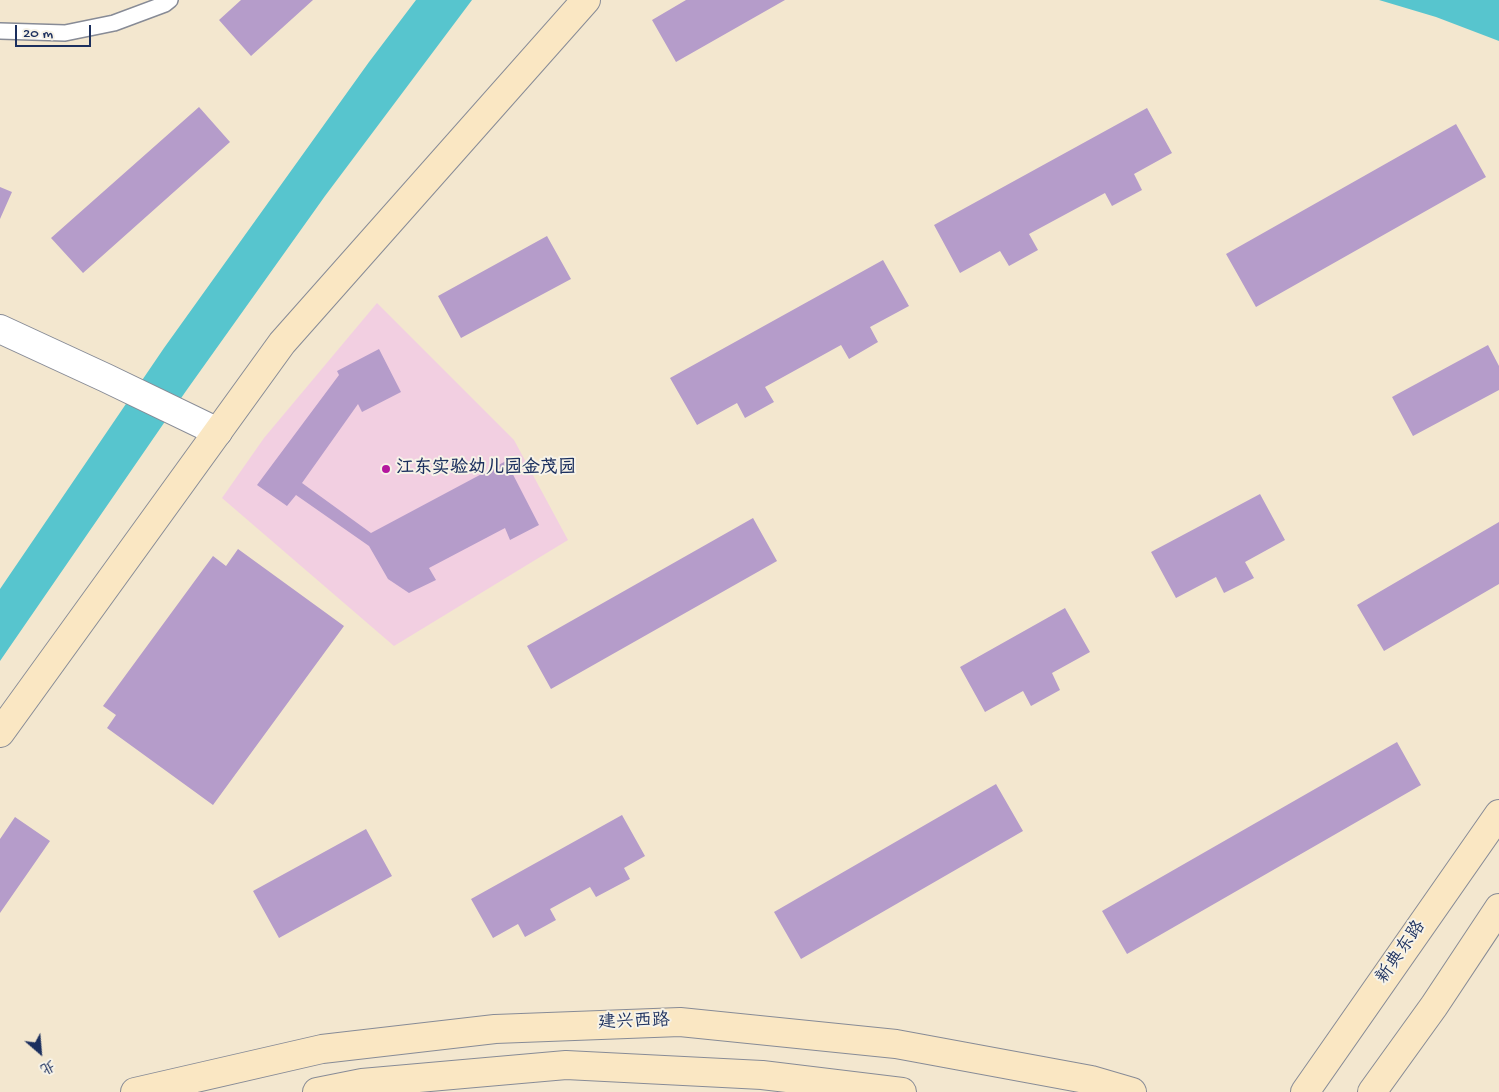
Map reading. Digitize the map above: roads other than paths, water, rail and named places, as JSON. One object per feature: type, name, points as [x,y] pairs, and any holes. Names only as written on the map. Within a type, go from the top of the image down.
[{"type":"street","points":[[0,733],[211,428],[282,343],[586,0]]},
{"type":"street","points":[[0,329],[211,428]]},
{"type":"street","name":"新典东路","points":[[1305,1092],[1499,814]]},
{"type":"street","points":[[1372,1092],[1434,1006],[1499,908]]},
{"type":"street","name":"建兴西路","points":[[135,1092],[322,1049],[495,1029],[680,1022],[896,1044],[1091,1080],[1132,1092]]},
{"type":"street","points":[[317,1092],[362,1083],[566,1065],[762,1075],[902,1092]]},
{"type":"lane","points":[[0,32],[65,33],[114,23],[165,4],[170,0]]},
{"type":"water","points":[[416,0],[472,0],[325,196],[186,391],[0,661],[0,589],[164,348],[369,62]]},
{"type":"water","points":[[1379,0],[1499,0],[1499,41],[1436,17]]},
{"type":"place","name":"江东实验幼儿园金茂园","points":[[386,469]]}]
